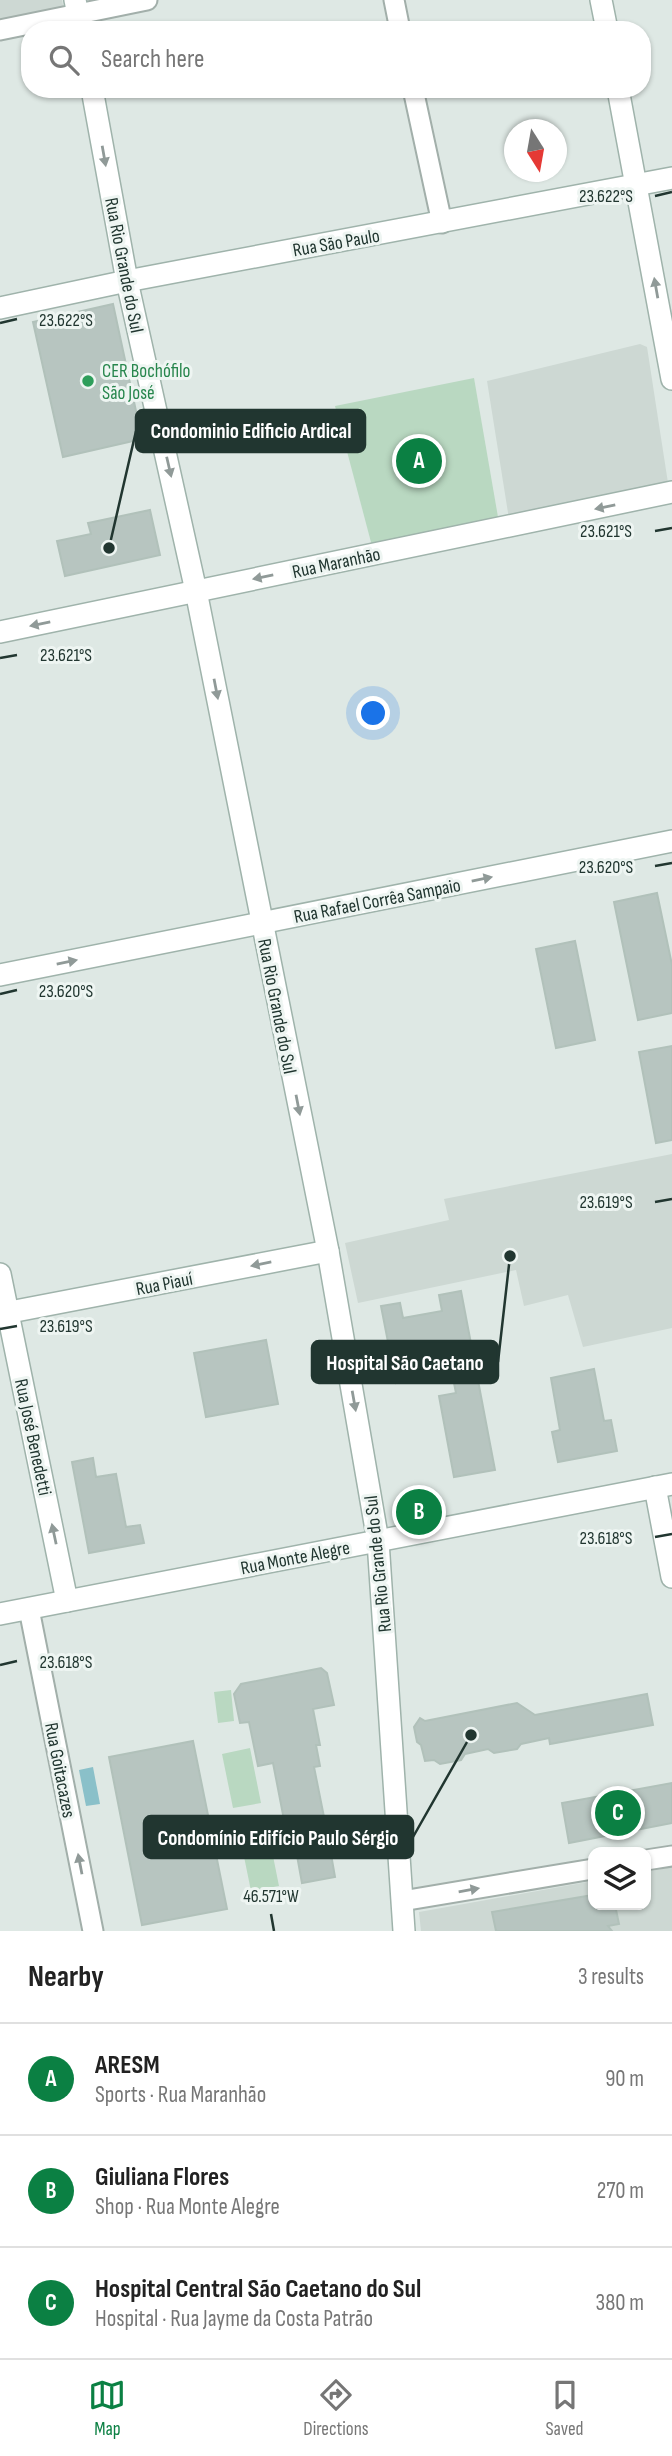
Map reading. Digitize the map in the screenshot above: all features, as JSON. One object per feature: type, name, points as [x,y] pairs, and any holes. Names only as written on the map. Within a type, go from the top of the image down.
[{"type":"street","points":[[47,21],[147,0]]},
{"type":"street","points":[[394,0],[398,21]]},
{"type":"street","points":[[601,0],[605,21]]},
{"type":"street","points":[[0,30],[21,26]]},
{"type":"street","name":"Rua Rio Grande do Sul","points":[[94,98],[127,281],[197,591],[328,1251],[378,1541],[404,1931]]},
{"type":"street","points":[[415,98],[442,223]]},
{"type":"street","points":[[620,98],[672,379]]},
{"type":"street","name":"Rua São Paulo","points":[[0,308],[127,281],[672,178]]},
{"type":"street","name":"Rua Maranhão","points":[[0,632],[672,492]]},
{"type":"street","name":"Rua Rafael Corrêa Sampaio","points":[[0,975],[672,841]]},
{"type":"street","name":"Rua Piauí","points":[[4,1313],[328,1251]]},
{"type":"street","name":"Rua José Benedetti","points":[[0,1274],[4,1313],[67,1601]]},
{"type":"street","points":[[664,1485],[672,1577]]},
{"type":"street","name":"Rua Monte Alegre","points":[[0,1614],[664,1485]]},
{"type":"street","name":"Rua Goitacazes","points":[[29,1609],[93,1931]]},
{"type":"street","points":[[651,1859],[672,1856]]},
{"type":"street","points":[[402,1901],[588,1870]]},
{"type":"shaded area","points":[[0,0],[62,0],[64,11],[0,24]]},
{"type":"shaded area","points":[[640,344],[647,347],[668,483],[509,519],[487,381]]},
{"type":"shaded area","points":[[672,1154],[672,1328],[583,1347],[568,1295],[524,1306],[516,1270],[358,1303],[345,1243],[449,1220],[444,1199]]},
{"type":"shaded area","points":[[672,1867],[672,1931],[421,1931],[419,1912],[588,1882],[588,1910],[651,1910],[651,1871]]},
{"type":"green space","points":[[474,378],[498,517],[372,546],[335,406]]},
{"type":"green space","points":[[231,1690],[234,1721],[218,1723],[214,1692]]},
{"type":"green space","points":[[250,1748],[261,1803],[233,1808],[222,1754]]},
{"type":"green space","points":[[268,1831],[279,1886],[251,1891],[240,1837]]},
{"type":"water","points":[[93,1767],[100,1804],[86,1806],[79,1770]]},
{"type":"building","name":"CER Bochófilo São José","points":[[113,304],[142,439],[63,457],[33,322]]},
{"type":"building","points":[[150,510],[160,555],[65,576],[57,541],[91,534],[88,523]]},
{"type":"building","points":[[657,893],[672,965],[672,1013],[638,1020],[614,902]]},
{"type":"building","points":[[575,941],[595,1040],[556,1048],[536,949]]},
{"type":"building","points":[[672,1046],[672,1140],[656,1143],[639,1052]]},
{"type":"building","points":[[461,1291],[495,1470],[454,1477],[439,1396],[456,1393],[448,1353],[415,1359],[418,1378],[396,1383],[381,1306],[400,1303],[403,1318],[442,1311],[439,1295]]},
{"type":"building","points":[[266,1340],[278,1404],[206,1417],[194,1353]]},
{"type":"building","points":[[594,1369],[604,1421],[611,1420],[617,1451],[558,1462],[552,1432],[560,1430],[551,1378]]},
{"type":"building","points":[[93,1458],[96,1477],[116,1474],[126,1527],[140,1525],[144,1543],[89,1553],[72,1462]]},
{"type":"building","points":[[321,1668],[327,1673],[334,1705],[313,1709],[320,1745],[316,1745],[320,1766],[314,1767],[325,1822],[330,1821],[334,1842],[329,1843],[335,1877],[302,1883],[296,1850],[282,1852],[278,1831],[286,1830],[273,1763],[258,1766],[249,1722],[240,1723],[234,1694],[241,1684]]},
{"type":"building","points":[[647,1694],[653,1725],[550,1744],[549,1738],[521,1744],[517,1749],[494,1753],[488,1749],[465,1754],[461,1760],[440,1764],[434,1760],[425,1761],[414,1727],[420,1718],[425,1721],[517,1703],[535,1715]]},
{"type":"building","points":[[193,1741],[227,1909],[142,1925],[109,1757]]},
{"type":"building","points":[[672,1783],[672,1823],[569,1843],[562,1803]]},
{"type":"building","points":[[588,1896],[588,1910],[616,1910],[619,1924],[608,1926],[612,1931],[496,1931],[492,1912]]},
{"type":"place","name":"CER Bochófilo São José","points":[[88,381]]},
{"type":"place","name":"ARESM","points":[[419,461]]},
{"type":"place","name":"Condominio Edificio Ardical","points":[[109,548]]},
{"type":"place","name":"Hospital São Caetano","points":[[510,1256]]},
{"type":"place","name":"Giuliana Flores","points":[[419,1512]]},
{"type":"place","name":"Condomínio Edifício Paulo Sérgio","points":[[471,1735]]},
{"type":"place","name":"Hospital Central São Caetano do Sul","points":[[618,1813]]}]
